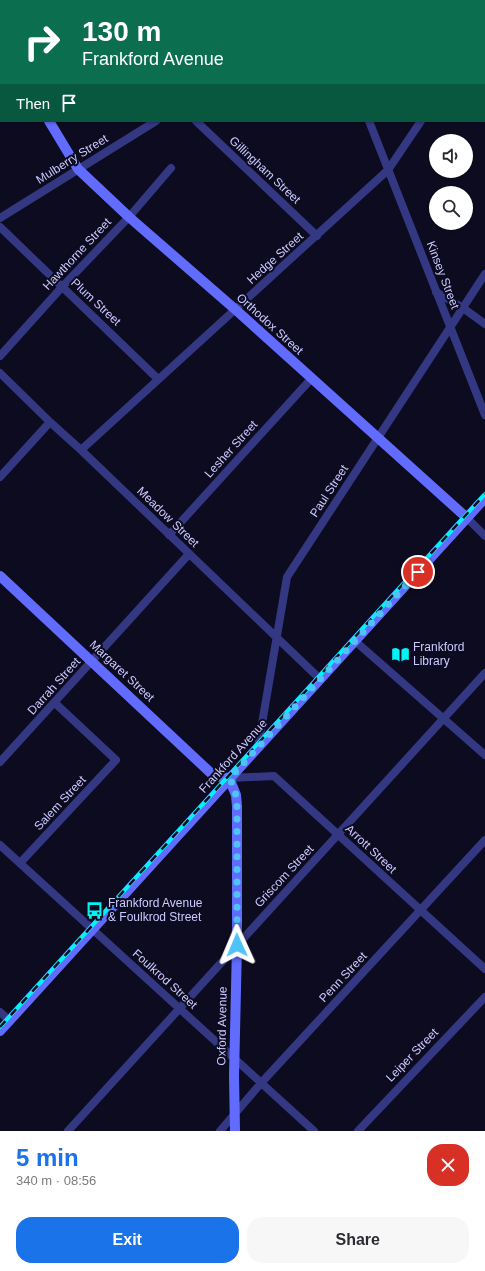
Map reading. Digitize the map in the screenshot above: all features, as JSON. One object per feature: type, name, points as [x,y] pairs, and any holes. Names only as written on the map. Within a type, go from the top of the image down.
[{"type":"street","name":"Orthodox Street","points":[[50,122],[78,170],[129,217],[236,310],[467,518],[485,536]]},
{"type":"street","name":"Gillingham Street","points":[[197,122],[317,236]]},
{"type":"street","name":"Kinsey Street","points":[[369,122],[485,416]]},
{"type":"street","name":"Hedge Street","points":[[81,450],[388,170],[420,122]]},
{"type":"street","name":"Mulberry Street","points":[[0,218],[78,170],[142,124]]},
{"type":"street","name":"Hawthorne Street","points":[[0,356],[62,287],[129,217],[171,168]]},
{"type":"street","name":"Plum Street","points":[[0,227],[158,379]]},
{"type":"street","name":"Paul Street","points":[[258,747],[287,577],[485,274]]},
{"type":"street","points":[[436,292],[464,308],[485,324]]},
{"type":"street","name":"Meadow Street","points":[[0,373],[320,679]]},
{"type":"street","name":"Lesher Street","points":[[169,535],[311,379]]},
{"type":"street","points":[[0,477],[50,422]]},
{"type":"street","name":"Frankford Avenue","points":[[0,1031],[485,498]]},
{"type":"street","name":"Darrah Street","points":[[0,762],[189,554]]},
{"type":"street","name":"Margaret Street","points":[[0,576],[214,776],[230,778]]},
{"type":"street","points":[[355,641],[485,755]]},
{"type":"street","name":"Griscom Street","points":[[68,1131],[485,673]]},
{"type":"street","name":"Salem Street","points":[[21,862],[116,760],[55,703]]},
{"type":"street","name":"Arrott Street","points":[[230,778],[274,776],[485,969]]},
{"type":"street","name":"Oxford Avenue","points":[[230,778],[236,795],[237,806],[235,1131]]},
{"type":"street","name":"Penn Street","points":[[220,1131],[262,1082],[485,840]]},
{"type":"street","name":"Foulkrod Street","points":[[0,845],[21,862],[93,930],[262,1082],[314,1131]]},
{"type":"street","name":"Leiper Street","points":[[358,1131],[485,997]]},
{"type":"street","points":[[0,1012],[10,1020]]},
{"type":"railway","points":[[0,1027],[485,494]]},
{"type":"place","name":"Frankford Library","points":[[400,654]]},
{"type":"place","name":"Frankford Avenue & Foulkrod Street","points":[[95,910]]},
{"type":"route","points":[[237,945],[237,806],[236,795],[230,778],[418,572]]}]
